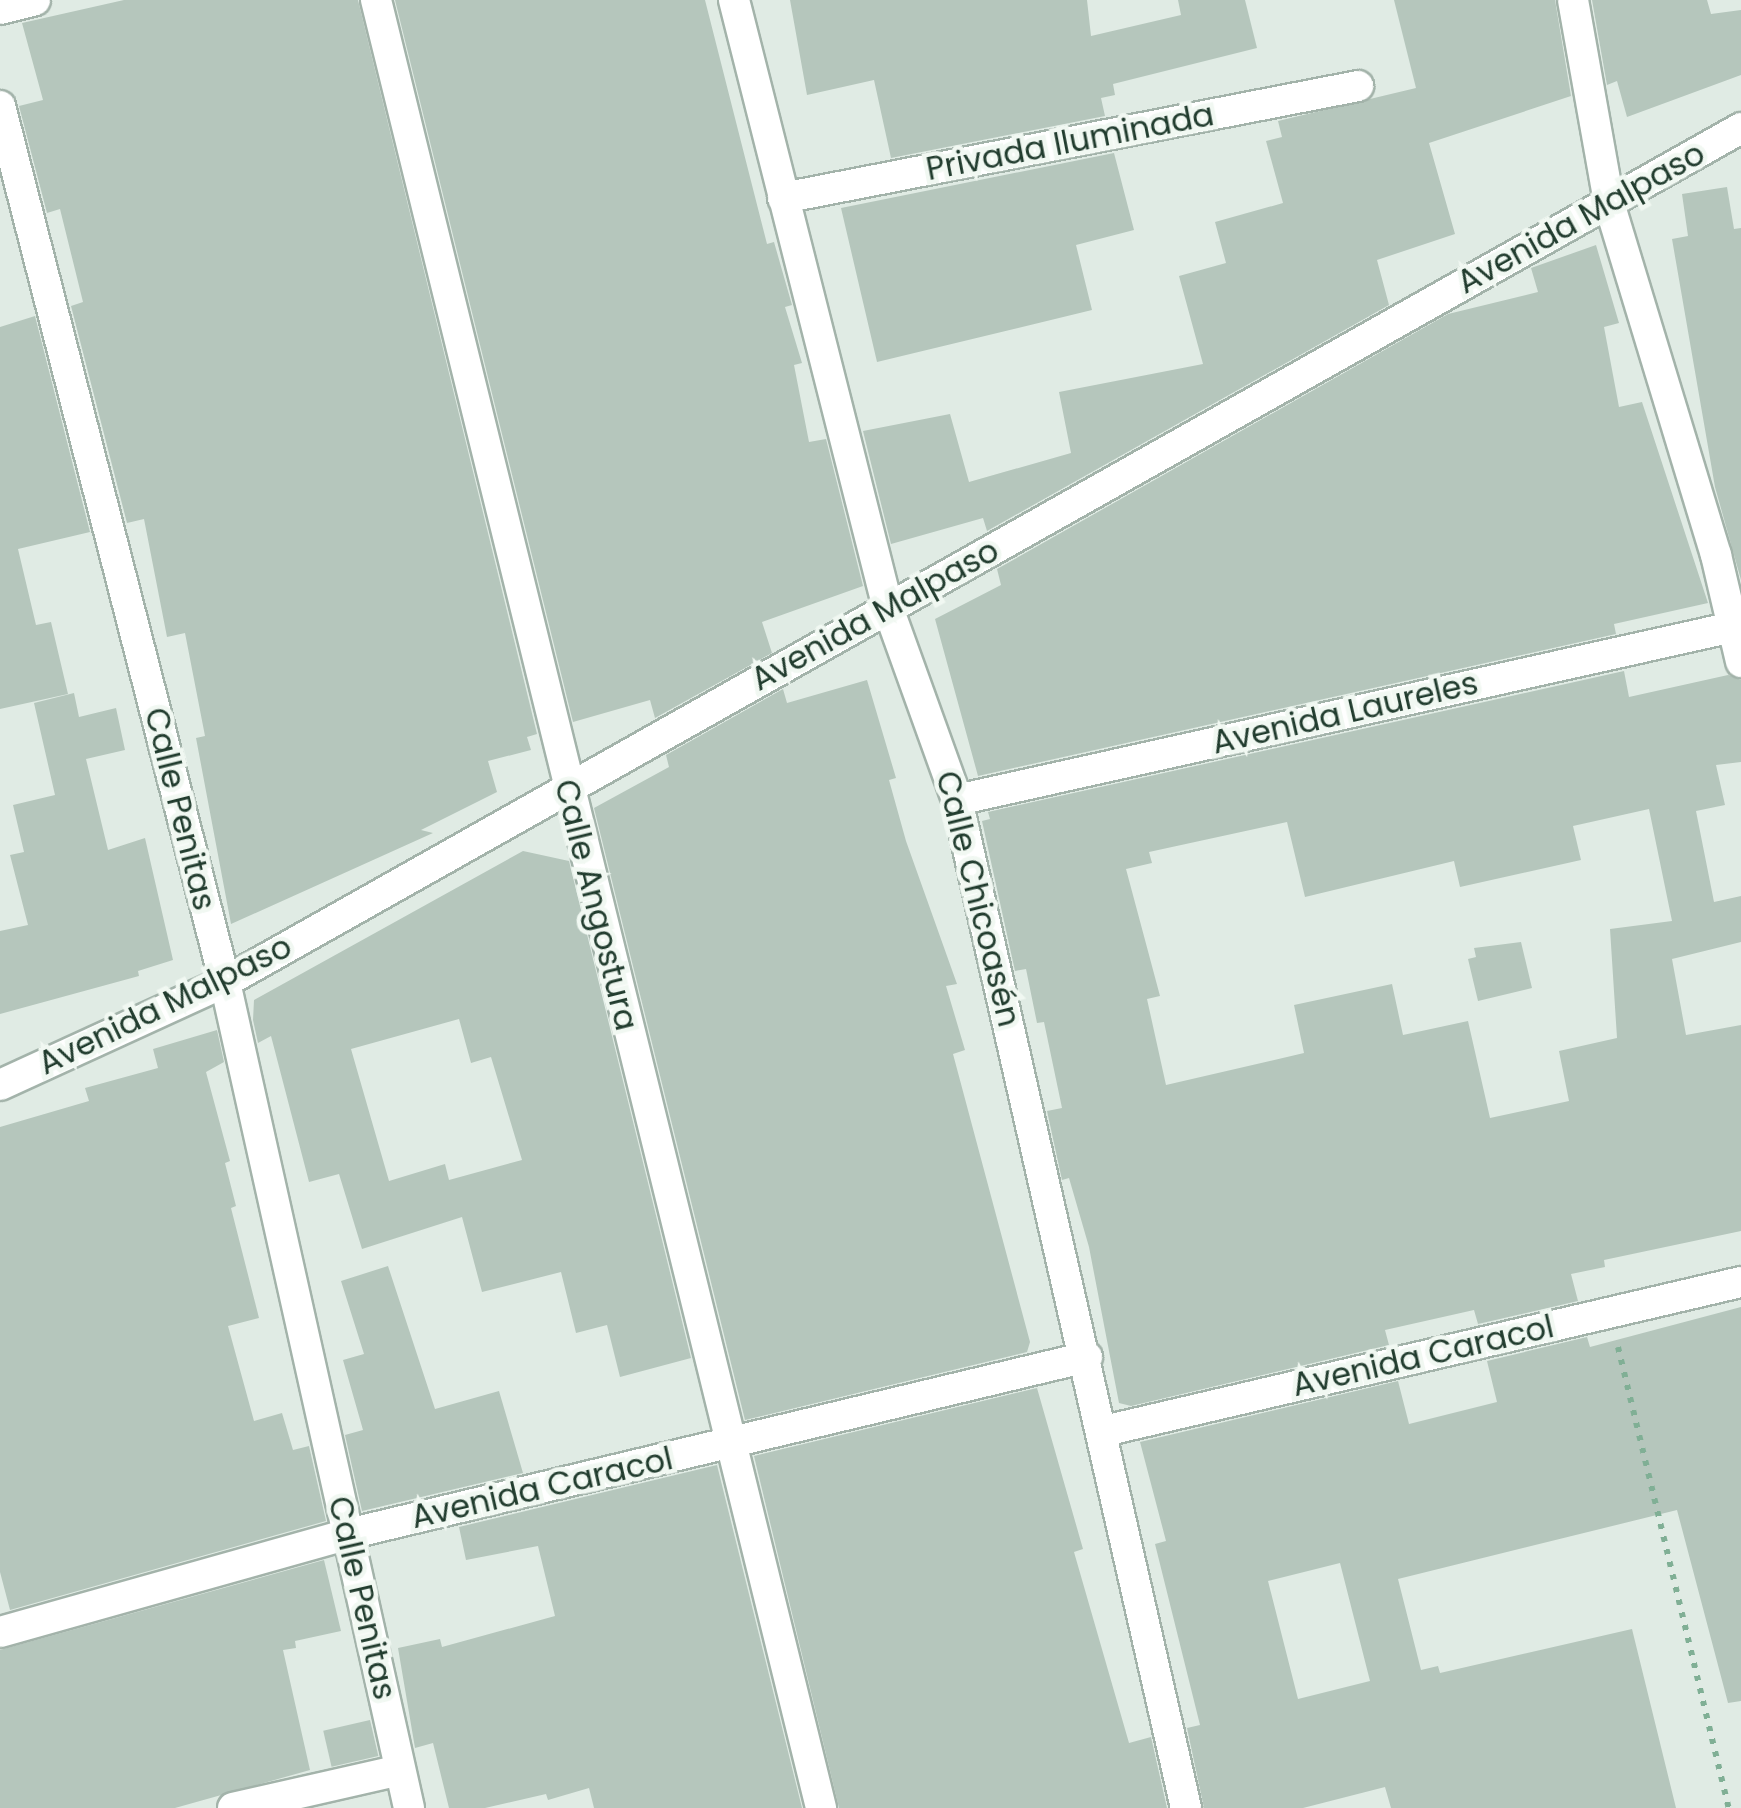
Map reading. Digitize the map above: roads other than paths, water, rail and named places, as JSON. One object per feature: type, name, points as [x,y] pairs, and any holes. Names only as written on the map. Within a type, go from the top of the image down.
[{"type":"street","points":[[0,9],[35,0]]},
{"type":"street","name":"Calle Angostura","points":[[376,0],[726,1444],[820,1808]]},
{"type":"street","name":"Calle Chicoasén","points":[[734,0],[888,608],[957,800],[1104,1431],[1186,1808]]},
{"type":"street","points":[[1573,0],[1609,203],[1728,553],[1732,627],[1741,662]]},
{"type":"street","name":"Privada Iluminada","points":[[783,198],[1358,86]]},
{"type":"street","name":"Calle Penitas","points":[[0,106],[225,982],[409,1808]]},
{"type":"street","name":"Avenida Malpaso","points":[[0,1085],[225,982],[566,784],[888,608],[1741,128]]},
{"type":"street","name":"Avenida Laureles","points":[[957,800],[1732,627]]},
{"type":"street","name":"Avenida Caracol","points":[[1104,1431],[1741,1282]]},
{"type":"street","name":"Avenida Caracol","points":[[0,1631],[348,1534],[1087,1357]]},
{"type":"street","points":[[233,1808],[400,1770]]}]
